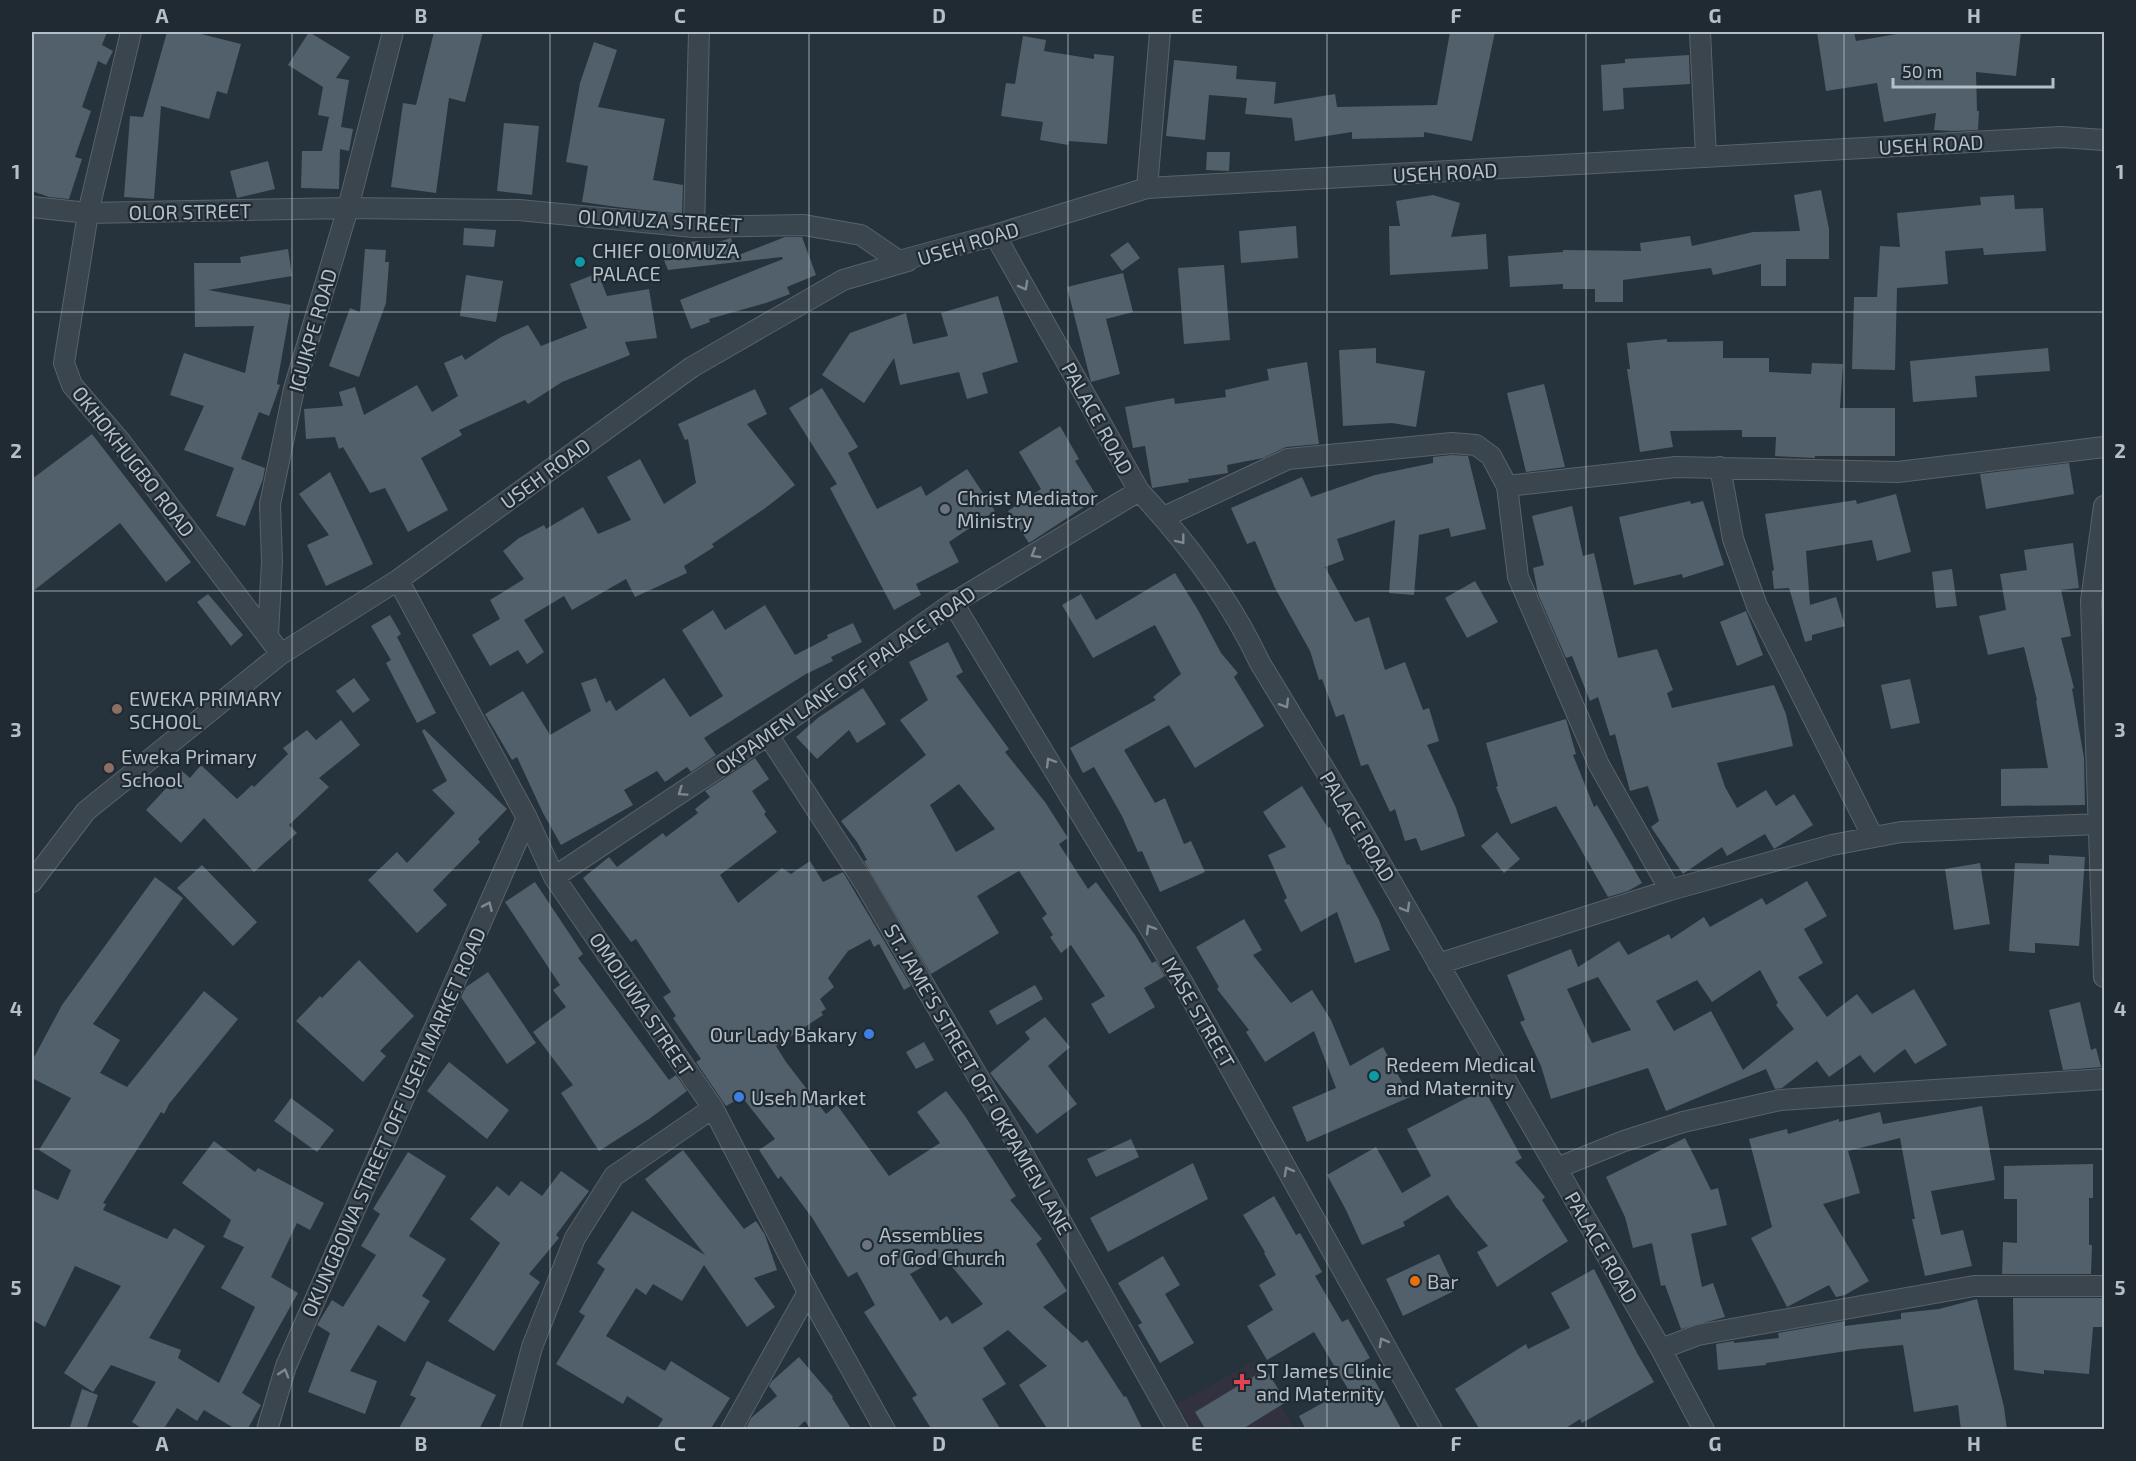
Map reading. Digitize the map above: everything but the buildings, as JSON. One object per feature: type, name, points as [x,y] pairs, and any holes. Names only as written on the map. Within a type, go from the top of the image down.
[{"type":"street","name":"OKHOKHUGBO ROAD","points":[[131,32],[88,213],[64,363],[72,385],[120,441],[281,654]]},
{"type":"street","name":"IGUIKPE ROAD","points":[[268,634],[272,562],[270,504],[294,388],[348,207],[393,32]]},
{"type":"street","points":[[694,227],[699,32]]},
{"type":"street","points":[[1147,188],[1160,32]]},
{"type":"street","points":[[1700,32],[1706,157]]},
{"type":"street","name":"USEH ROAD","points":[[32,882],[86,812],[281,654],[398,580],[692,367],[843,280],[1147,188],[2061,137],[2104,140]]},
{"type":"street","name":"OLOR STREET","points":[[32,207],[88,213],[348,207]]},
{"type":"street","name":"OLOMUZA STREET","points":[[348,207],[519,210],[694,227],[804,225],[861,235],[899,261],[995,235]]},
{"type":"street","name":"PALACE ROAD","points":[[995,235],[1139,491],[1164,517],[1204,567],[1247,636],[1260,663],[1359,826],[1557,1168],[1661,1349],[1704,1430]]},
{"type":"street","points":[[1164,517],[1288,459],[1452,443],[1476,446],[1491,456],[1507,486],[1518,577],[1599,765],[1670,890]]},
{"type":"street","points":[[1507,486],[1676,466],[1898,472],[2104,447]]},
{"type":"street","points":[[1720,467],[1733,539],[1757,606],[1873,837]]},
{"type":"street","name":"OKPAMEN LANE OFF PALACE ROAD","points":[[555,877],[768,735],[953,603],[1139,491]]},
{"type":"street","points":[[2104,506],[2098,602],[2098,824],[2102,852],[2104,977]]},
{"type":"street","name":"OMOJUWA STREET","points":[[398,580],[527,818],[555,877],[713,1108],[807,1292],[885,1430]]},
{"type":"street","name":"IYASE STREET","points":[[953,603],[1183,983],[1432,1430]]},
{"type":"street","name":"ST. JAME'S STREET OFF OKPAMEN LANE","points":[[768,735],[865,884],[1022,1150],[1178,1430]]},
{"type":"street","name":"OKUNGBOWA STREET OFF USEH MARKET ROAD","points":[[267,1430],[286,1366],[527,818]]},
{"type":"street","points":[[1438,964],[1670,890],[1832,845],[1901,832],[2098,824]]},
{"type":"street","points":[[1557,1168],[1624,1141],[1683,1122],[1780,1100],[2104,1079]]},
{"type":"street","points":[[510,1430],[532,1347],[575,1239],[614,1176],[713,1108]]},
{"type":"street","points":[[1661,1349],[1698,1335],[1974,1286],[2104,1286]]},
{"type":"street","points":[[730,1430],[807,1292]]},
{"type":"shaded area","name":"ST James Clinic and Maternity","points":[[1256,1360],[1294,1429],[1191,1429],[1177,1404]]},
{"type":"place","name":"CHIEF OLOMUZA PALACE","points":[[580,262]]},
{"type":"place","name":"Christ Mediator Ministry","points":[[945,509]]},
{"type":"place","name":"EWEKA PRIMARY SCHOOL","points":[[117,709]]},
{"type":"place","name":"Eweka Primary School","points":[[109,768]]},
{"type":"place","name":"Our Lady Bakary","points":[[869,1034]]},
{"type":"place","name":"Redeem Medical and Maternity","points":[[1374,1076]]},
{"type":"place","name":"Useh Market","points":[[739,1097]]},
{"type":"place","name":"Assemblies of God Church","points":[[867,1245]]},
{"type":"place","name":"Bar","points":[[1415,1281]]},
{"type":"place","name":"ST James Clinic and Maternity","points":[[1242,1382]]}]
